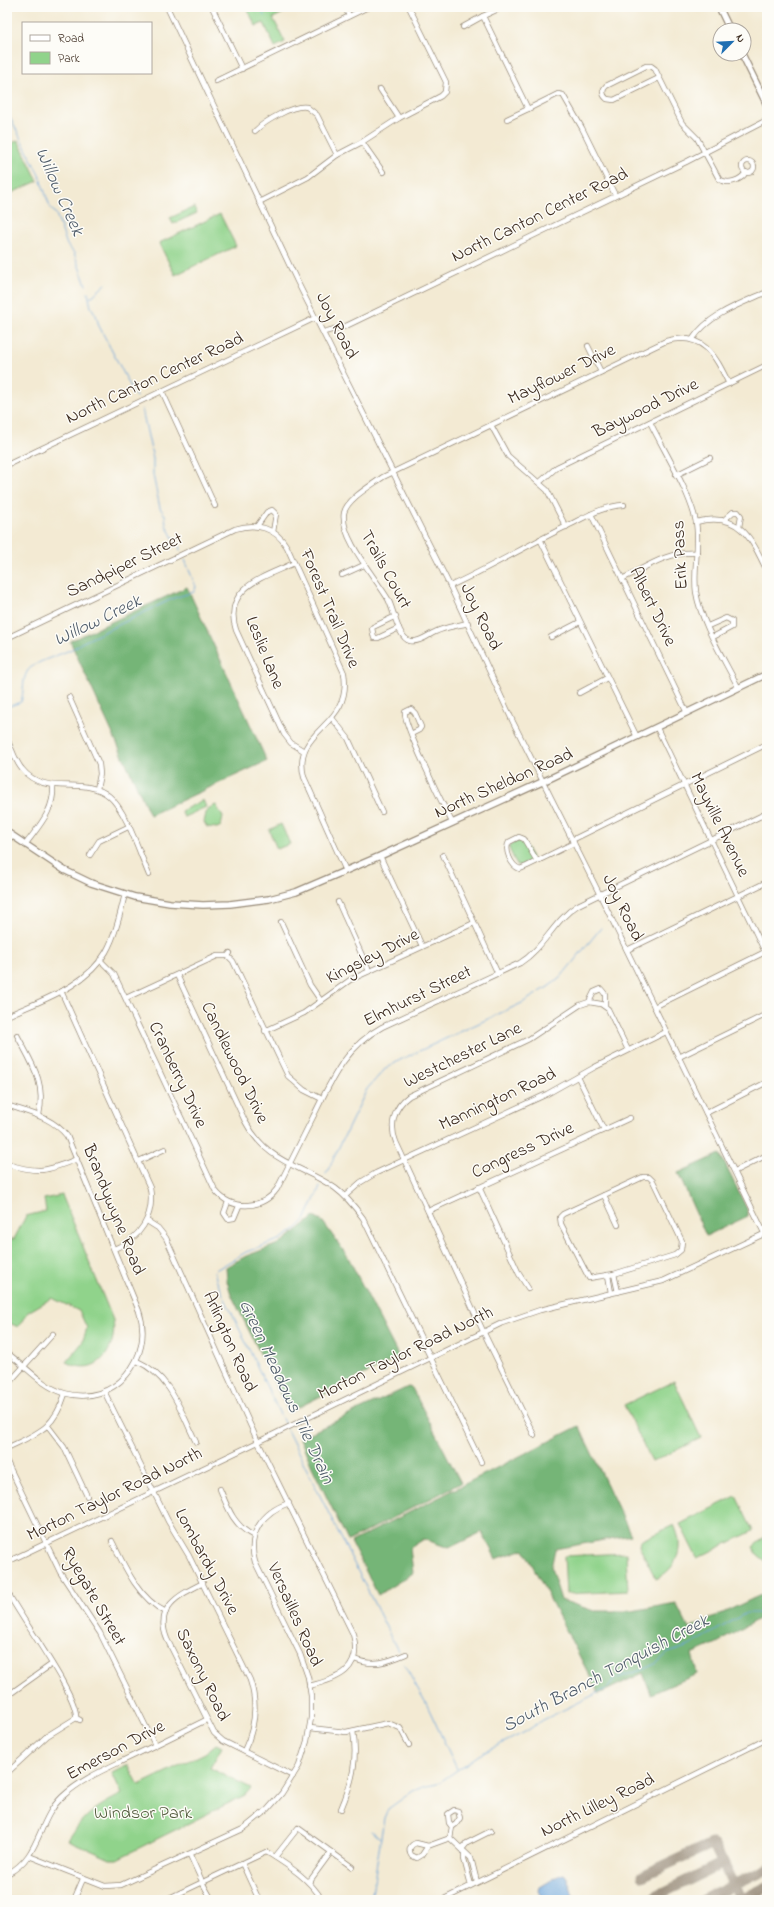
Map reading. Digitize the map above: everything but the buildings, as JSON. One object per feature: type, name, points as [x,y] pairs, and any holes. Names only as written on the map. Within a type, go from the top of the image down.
[{"type":"main road","points":[[719,7],[726,22]]},
{"type":"main road","points":[[746,62],[767,105]]},
{"type":"main road","name":"North Sheldon Road","points":[[7,832],[64,870],[80,878],[125,894],[157,902],[185,904],[230,904],[296,892],[380,856],[543,781],[657,728],[738,687],[767,675]]},
{"type":"street","name":"Joy Road","points":[[167,7],[315,318],[324,332],[450,586],[543,781],[766,1233],[767,1239]]},
{"type":"street","points":[[212,7],[242,69]]},
{"type":"street","points":[[345,7],[349,16]]},
{"type":"street","points":[[216,81],[368,7]]},
{"type":"street","points":[[259,202],[308,177],[336,156],[362,142],[399,118],[442,96],[446,90],[446,82],[410,7]]},
{"type":"street","points":[[463,27],[503,7]]},
{"type":"street","points":[[483,16],[528,108]]},
{"type":"street","points":[[659,78],[614,100],[607,99],[603,94],[606,86],[646,66],[654,68],[682,123],[697,138],[717,177],[721,181],[726,182],[743,177],[746,172]]},
{"type":"street","points":[[380,89],[399,118]]},
{"type":"street","points":[[507,119],[558,94],[563,96],[582,128],[614,195]]},
{"type":"street","points":[[255,130],[262,124],[297,107],[308,107],[317,115],[336,156]]},
{"type":"street","name":"North Canton Center Road","points":[[324,332],[346,326],[705,152],[767,120]]},
{"type":"street","points":[[362,142],[383,172]]},
{"type":"street","points":[[692,340],[702,327],[714,317],[767,292]]},
{"type":"street","name":"North Canton Center Road","points":[[7,465],[315,318]]},
{"type":"street","name":"Mayflower Drive","points":[[393,472],[666,341],[679,338],[692,340],[703,345],[713,353],[729,384]]},
{"type":"street","points":[[588,346],[601,372]]},
{"type":"street","name":"Baywood Drive","points":[[540,482],[557,467],[767,365]]},
{"type":"street","points":[[162,391],[215,506]]},
{"type":"street","name":"Erik Pass","points":[[650,422],[676,474],[696,522],[696,593],[708,626],[738,687]]},
{"type":"street","points":[[491,425],[508,456],[540,482],[552,496],[566,527]]},
{"type":"street","points":[[676,474],[710,458]]},
{"type":"street","name":"Trails Court","points":[[393,472],[383,477],[356,497],[345,510],[345,525],[364,564],[388,599],[403,637],[414,641],[439,630],[468,623]]},
{"type":"street","points":[[450,586],[591,514],[608,507],[624,505]]},
{"type":"street","points":[[257,526],[267,512],[272,510],[276,514],[273,532]]},
{"type":"street","points":[[724,520],[733,512],[738,512],[741,516],[739,527]]},
{"type":"street","name":"Albert Drive","points":[[591,514],[687,713]]},
{"type":"street","points":[[696,522],[712,519],[724,520],[739,527],[750,538],[767,571]]},
{"type":"street","name":"Sandpiper Street","points":[[7,638],[235,529],[244,526],[266,528]]},
{"type":"street","name":"Forest Trail Drive","points":[[266,528],[273,532],[286,545],[344,673],[345,686],[343,698],[337,712],[311,739],[304,751]]},
{"type":"street","points":[[540,540],[637,737]]},
{"type":"street","points":[[622,579],[672,555],[684,552],[697,553]]},
{"type":"street","name":"Leslie Lane","points":[[294,563],[246,588],[236,601],[233,617],[236,630],[284,734],[291,742],[304,751]]},
{"type":"street","points":[[342,575],[364,564]]},
{"type":"street","points":[[396,616],[373,627],[372,634],[374,638],[378,638],[399,628]]},
{"type":"street","points":[[708,626],[726,618],[732,621],[732,627],[713,637]]},
{"type":"street","points":[[551,637],[580,622]]},
{"type":"street","points":[[579,693],[607,678]]},
{"type":"street","points":[[69,697],[99,764],[100,774],[97,789]]},
{"type":"street","points":[[411,734],[421,727],[415,713],[411,709],[405,712],[404,715],[411,734],[452,822]]},
{"type":"street","points":[[332,718],[348,738],[382,812]]},
{"type":"street","name":"Mayville Avenue","points":[[657,728],[766,953]]},
{"type":"street","points":[[7,739],[25,773],[36,781],[54,786],[86,787],[97,789],[114,801],[128,827],[149,875]]},
{"type":"street","points":[[537,862],[524,838],[519,837],[509,842],[508,851],[517,868],[523,868],[537,862],[684,785],[767,744]]},
{"type":"street","points":[[304,751],[301,763],[304,777],[346,871]]},
{"type":"street","points":[[25,845],[50,809],[54,786]]},
{"type":"street","name":"Elmhurst Street","points":[[239,1206],[259,1203],[271,1196],[277,1189],[322,1099],[344,1060],[354,1047],[368,1036],[382,1027],[520,963],[533,954],[569,911],[767,813]]},
{"type":"street","points":[[90,855],[99,841],[128,827]]},
{"type":"street","points":[[443,855],[498,974]]},
{"type":"street","points":[[380,856],[422,946]]},
{"type":"street","points":[[627,950],[767,882]]},
{"type":"street","points":[[7,1016],[61,991],[80,980],[100,960],[116,930],[125,894]]},
{"type":"street","points":[[338,902],[369,971]]},
{"type":"street","points":[[281,922],[310,985],[321,1001]]},
{"type":"street","name":"Kingsley Drive","points":[[265,1031],[304,1013],[344,984],[369,971],[474,923]]},
{"type":"street","points":[[654,1007],[766,953]]},
{"type":"street","points":[[126,998],[217,956],[229,955],[288,1076],[304,1090],[322,1099]]},
{"type":"street","name":"Cranberry Drive","points":[[100,960],[114,974],[126,998],[210,1182],[218,1193],[228,1202],[239,1206]]},
{"type":"street","name":"Candlewood Drive","points":[[177,975],[249,1129],[266,1150],[330,1185],[345,1196],[359,1212],[367,1225],[481,1462]]},
{"type":"street","name":"Westchester Lane","points":[[534,1435],[483,1331],[394,1138],[393,1127],[396,1111],[406,1098],[529,1039],[580,1005],[589,1002],[594,992],[601,989],[605,994],[605,1006],[628,1050]]},
{"type":"street","points":[[61,991],[139,1161],[151,1192],[151,1208],[147,1221],[133,1238],[114,1248]]},
{"type":"street","points":[[589,1002],[605,1006]]},
{"type":"street","points":[[679,1057],[767,1014]]},
{"type":"street","name":"Mannington Road","points":[[345,1196],[366,1178],[547,1094],[628,1050],[666,1032]]},
{"type":"street","points":[[17,1035],[41,1085],[42,1098],[39,1115]]},
{"type":"street","points":[[578,1077],[604,1130]]},
{"type":"street","points":[[706,1113],[767,1082]]},
{"type":"street","name":"Brandywyne Road","points":[[7,1105],[39,1115],[52,1122],[64,1132],[78,1159],[142,1321],[143,1342],[137,1361],[124,1379],[104,1391],[84,1396],[65,1394],[47,1386],[7,1353]]},
{"type":"street","name":"Congress Drive","points":[[428,1211],[630,1118]]},
{"type":"street","points":[[139,1161],[165,1149]]},
{"type":"street","points":[[735,1171],[767,1155]]},
{"type":"street","points":[[7,1164],[26,1170],[41,1171],[78,1159]]},
{"type":"street","points":[[643,1176],[649,1177],[653,1181],[682,1241],[681,1250],[675,1255],[614,1274],[589,1278],[585,1274],[561,1224],[560,1217],[563,1214],[643,1176]]},
{"type":"street","points":[[479,1187],[519,1274],[528,1288]]},
{"type":"street","points":[[604,1195],[618,1225]]},
{"type":"street","points":[[228,1202],[224,1213],[228,1219],[234,1218],[239,1206]]},
{"type":"street","name":"Arlington Road","points":[[147,1221],[158,1228],[166,1238],[258,1442],[353,1634],[355,1647],[354,1659]]},
{"type":"street","name":"Morton Taylor Road North","points":[[7,1562],[258,1442],[483,1331],[525,1314],[652,1284],[679,1274],[766,1233]]},
{"type":"street","points":[[614,1274],[618,1292]]},
{"type":"street","points":[[608,1275],[611,1293]]},
{"type":"street","points":[[7,1384],[53,1334]]},
{"type":"street","points":[[137,1361],[152,1369],[168,1386],[196,1442]]},
{"type":"street","name":"Lombardy Drive","points":[[104,1391],[168,1521],[203,1583],[252,1688],[255,1704],[254,1720],[244,1751]]},
{"type":"street","points":[[7,1448],[39,1433],[48,1426],[58,1413],[65,1394]]},
{"type":"street","points":[[48,1426],[64,1447],[87,1496]]},
{"type":"street","name":"Ryegate Street","points":[[7,1462],[63,1577],[100,1633],[155,1745]]},
{"type":"street","points":[[220,1489],[233,1519],[244,1530],[254,1536],[259,1525],[267,1516],[277,1508],[289,1503]]},
{"type":"street","name":"Versailles Road","points":[[29,1856],[83,1879],[105,1886],[122,1885],[190,1855],[243,1829],[268,1809],[282,1793],[293,1776],[303,1754],[310,1728],[311,1707],[309,1686],[300,1654],[255,1562],[253,1549],[254,1536]]},
{"type":"street","points":[[112,1541],[123,1565],[133,1580],[153,1603],[166,1612]]},
{"type":"street","name":"Saxony Road","points":[[203,1583],[177,1596],[170,1604],[166,1612],[164,1623],[165,1634],[206,1720],[218,1737],[293,1776]]},
{"type":"street","points":[[7,1591],[52,1664],[78,1719],[47,1736],[7,1773]]},
{"type":"street","points":[[309,1686],[339,1677],[348,1669],[354,1659],[366,1663],[377,1664],[387,1662],[406,1654]]},
{"type":"street","points":[[7,1696],[52,1664]]},
{"type":"street","name":"Emerson Drive","points":[[7,1874],[22,1864],[29,1856],[49,1814],[62,1797],[89,1777],[206,1720]]},
{"type":"street","points":[[310,1728],[339,1732],[353,1731],[384,1723],[392,1724],[400,1728],[408,1745]]},
{"type":"street","points":[[341,1809],[351,1786],[354,1771],[356,1755],[353,1731]]},
{"type":"street","name":"North Lilley Road","points":[[442,1900],[767,1739]]},
{"type":"street","points":[[450,1838],[452,1827]]},
{"type":"street","points":[[275,1857],[298,1828],[352,1867]]},
{"type":"street","points":[[471,1885],[463,1850],[467,1843],[490,1831]]},
{"type":"street","points":[[450,1838],[470,1858],[477,1882]]},
{"type":"street","points":[[428,1846],[450,1838]]},
{"type":"street","points":[[309,1882],[331,1852]]},
{"type":"street","points":[[165,1900],[262,1853],[268,1853],[275,1857],[309,1882],[320,1899]]},
{"type":"street","points":[[190,1855],[212,1900]]},
{"type":"street","points":[[242,1863],[259,1900]]},
{"type":"street","points":[[74,1900],[83,1879]]},
{"type":"green space","points":[[246,7],[295,7],[273,18],[285,42],[275,47],[264,23],[256,26]]},
{"type":"green space","points":[[18,140],[38,181],[7,195],[7,146]]},
{"type":"green space","points":[[194,207],[197,213],[173,224],[170,218]]},
{"type":"green space","points":[[220,214],[236,246],[175,275],[159,243]]},
{"type":"green space","points":[[187,587],[267,761],[150,815],[70,641]]},
{"type":"green space","points":[[203,800],[206,807],[184,817],[181,811]]},
{"type":"green space","points":[[216,805],[223,817],[221,826],[217,828],[207,827],[204,822],[207,809]]},
{"type":"green space","points":[[281,824],[290,844],[277,849],[269,830]]},
{"type":"green space","points":[[522,840],[532,857],[530,862],[520,866],[516,864],[509,848],[511,844]]},
{"type":"green space","points":[[720,1154],[748,1211],[748,1216],[706,1236],[678,1173]]},
{"type":"green space","points":[[62,1195],[113,1320],[114,1331],[108,1351],[96,1364],[87,1367],[77,1366],[66,1362],[82,1343],[87,1328],[79,1311],[52,1298],[28,1312],[18,1327],[7,1322],[7,1239],[14,1239],[26,1216],[46,1211],[44,1199]]},
{"type":"green space","points":[[314,1217],[323,1222],[348,1257],[399,1357],[289,1412],[231,1294],[227,1281],[226,1267],[246,1256],[281,1243]]},
{"type":"green space","points":[[674,1381],[701,1438],[652,1462],[624,1405]]},
{"type":"green space","points":[[408,1387],[412,1388],[461,1483],[348,1541],[312,1467],[300,1438]]},
{"type":"green space","points":[[579,1426],[631,1535],[555,1549],[551,1568],[561,1600],[594,1611],[632,1611],[676,1603],[689,1629],[767,1592],[767,1614],[717,1643],[692,1654],[697,1674],[651,1694],[643,1673],[599,1694],[524,1549],[496,1559],[482,1532],[449,1548],[424,1539],[410,1548],[413,1573],[378,1595],[351,1542]]},
{"type":"green space","points":[[736,1496],[753,1531],[697,1558],[680,1524]]},
{"type":"green space","points":[[674,1525],[679,1541],[677,1556],[670,1569],[656,1579],[639,1546],[640,1541]]},
{"type":"green space","points":[[767,1535],[767,1562],[758,1555],[753,1547]]},
{"type":"green space","points":[[626,1553],[628,1591],[566,1594],[564,1556]]},
{"type":"green space","name":"Windsor Park","points":[[216,1744],[222,1747],[210,1768],[251,1788],[245,1795],[117,1859],[110,1859],[68,1840],[91,1812],[122,1794],[112,1773],[128,1765],[139,1785],[205,1753]]},
{"type":"water","points":[[560,1875],[564,1875],[566,1877],[576,1900],[544,1900],[539,1891],[540,1887]]},
{"type":"waterway","points":[[261,7],[264,16]]},
{"type":"waterway","name":"Willow Creek","points":[[7,111],[39,175],[50,207],[56,214],[67,245],[74,253],[86,285]]},
{"type":"waterway","points":[[90,298],[106,284]]},
{"type":"waterway","name":"Willow Creek","points":[[88,293],[91,307],[96,315],[99,326],[136,397]]},
{"type":"waterway","name":"Willow Creek","points":[[142,409],[153,459],[153,475],[160,508],[165,515],[166,525],[174,540],[179,545],[180,550]]},
{"type":"waterway","name":"Willow Creek","points":[[7,707],[21,702],[25,676],[27,672],[36,664],[76,647],[81,643],[174,598],[194,592],[196,587],[185,560]]},
{"type":"waterway","name":"Green Meadows Tile Drain","points":[[326,1174],[367,1089],[384,1070],[400,1060],[522,1003],[548,987],[560,978],[601,928]]},
{"type":"waterway","name":"Green Meadows Tile Drain","points":[[286,1427],[217,1282],[214,1271],[246,1252],[281,1239],[296,1229],[305,1220],[320,1187]]},
{"type":"waterway","name":"Green Meadows Tile Drain","points":[[287,1430],[398,1651]]},
{"type":"waterway","name":"South Branch Tonquish Creek","points":[[371,1900],[384,1818],[388,1809],[413,1791],[437,1784],[479,1755],[525,1732],[543,1720],[608,1688],[615,1679],[657,1663],[668,1653],[689,1646],[746,1613],[759,1613],[767,1605]]},
{"type":"waterway","name":"Green Meadows Tile Drain","points":[[403,1663],[426,1703],[457,1769]]},
{"type":"waterway","points":[[372,1831],[380,1838]]},
{"type":"taxiway","points":[[642,1876],[711,1844],[715,1847],[741,1900]]},
{"type":"taxiway","points":[[656,1896],[723,1863]]},
{"type":"taxiway","points":[[704,1900],[767,1869]]},
{"type":"taxiway","points":[[741,1900],[767,1887]]}]
